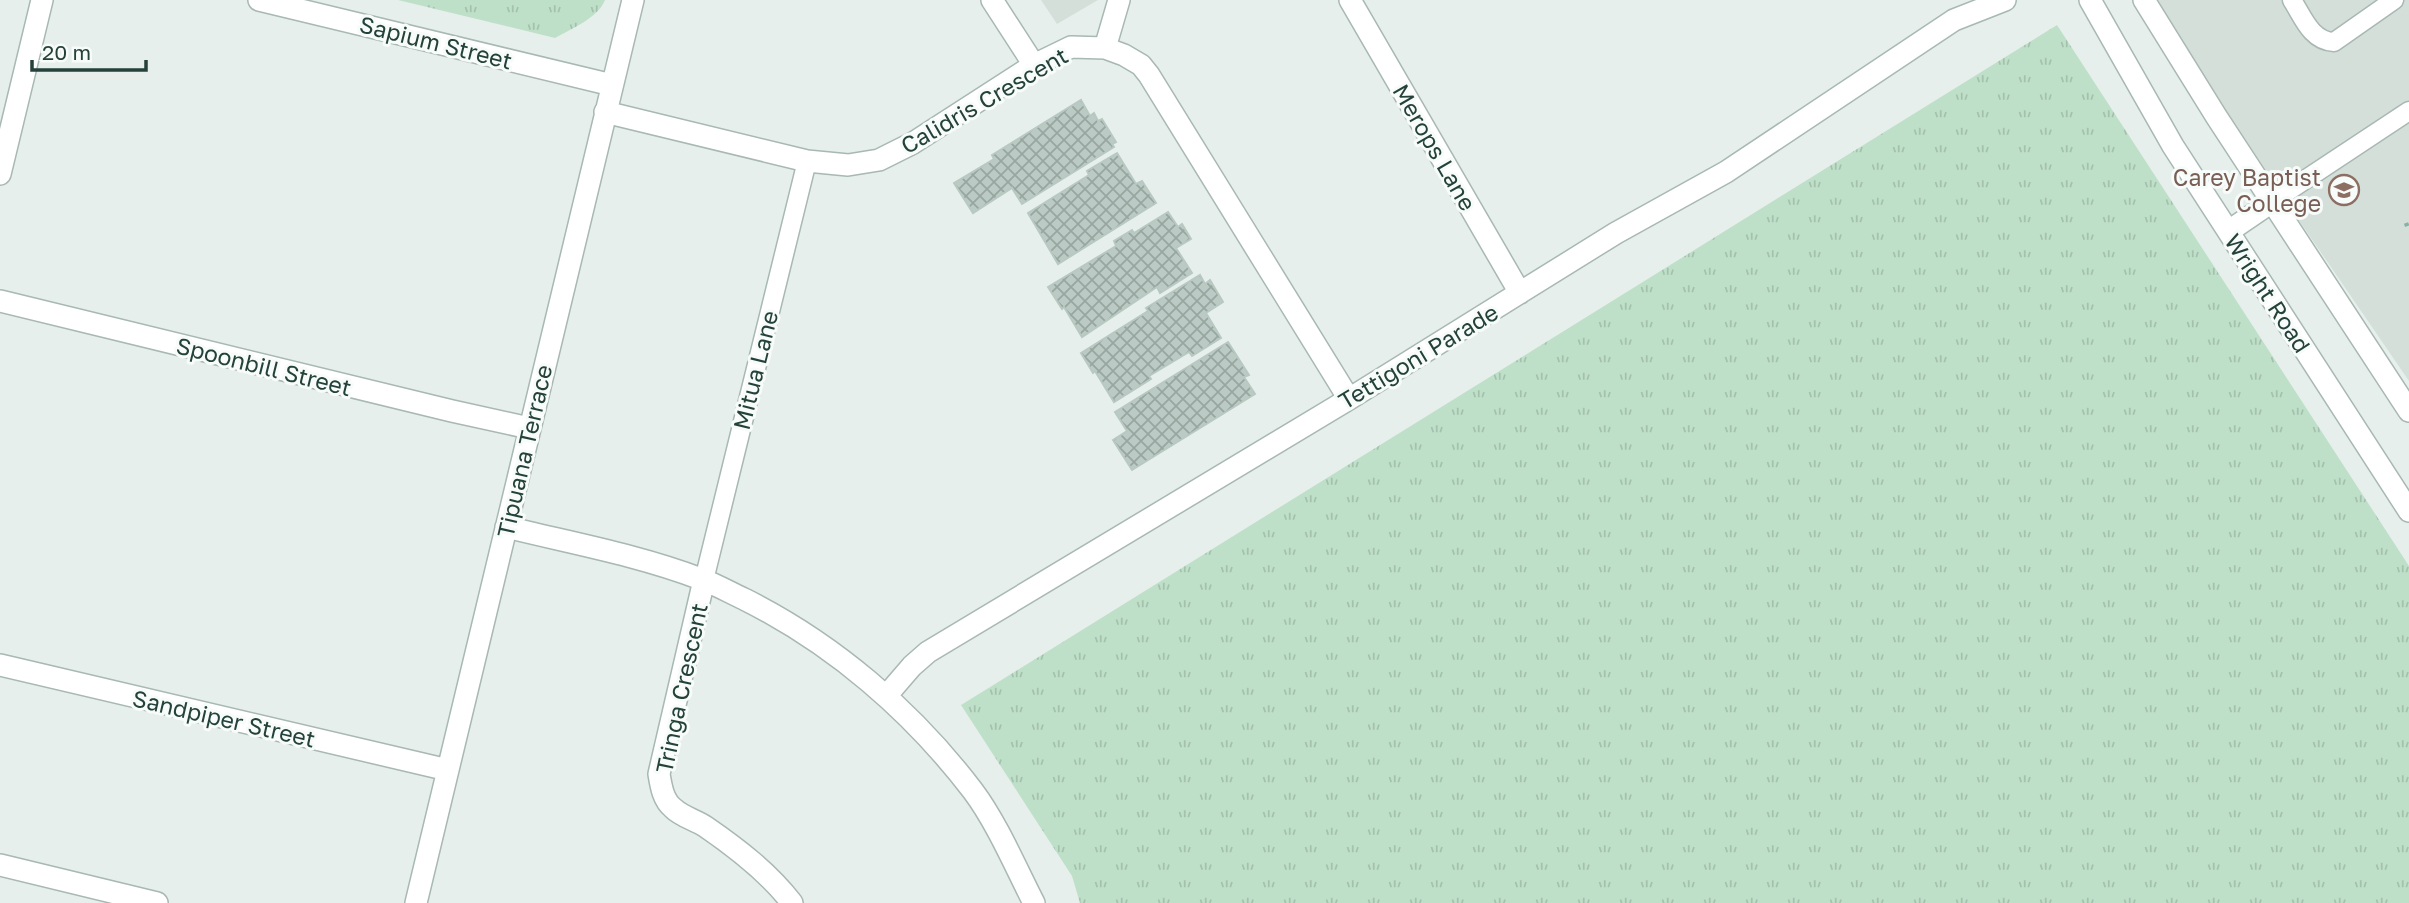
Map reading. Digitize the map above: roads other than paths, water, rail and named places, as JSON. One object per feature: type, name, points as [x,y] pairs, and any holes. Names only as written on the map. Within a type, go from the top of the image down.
[{"type":"street","points":[[0,174],[42,0]]},
{"type":"street","name":"Sapium Street","points":[[259,0],[612,85]]},
{"type":"street","name":"Tipuana Terrace","points":[[416,903],[633,0]]},
{"type":"street","points":[[992,0],[1034,65]]},
{"type":"street","points":[[1105,48],[1119,0]]},
{"type":"street","name":"Merops Lane","points":[[1350,0],[1520,293]]},
{"type":"street","name":"Tettigoni Parade","points":[[1954,20],[1973,0]]},
{"type":"street","name":"Tettigoni Parade","points":[[887,695],[912,666],[929,652],[1616,233],[1726,172],[1954,20],[2005,0]]},
{"type":"street","name":"Wright Road","points":[[2090,0],[2173,146],[2409,511]]},
{"type":"street","points":[[2144,0],[2216,116],[2409,411]]},
{"type":"street","name":"Calidris Crescent","points":[[605,113],[807,161],[848,165],[879,160],[913,143],[1034,65],[1071,47],[1105,48],[1124,55],[1140,65],[1149,75],[1349,398]]},
{"type":"street","points":[[2229,231],[2273,201]]},
{"type":"street","name":"Spoonbill Street","points":[[0,301],[529,428]]},
{"type":"street","points":[[506,527],[665,566],[704,580],[773,614],[808,635],[887,695],[974,793],[1034,903]]},
{"type":"street","name":"Tringa Crescent","points":[[704,580],[659,774],[662,792],[673,808],[733,845],[778,885],[792,903]]},
{"type":"street","name":"Sandpiper Street","points":[[0,665],[448,770]]},
{"type":"street","points":[[0,865],[157,903]]},
{"type":"lane","points":[[2292,0],[2315,37],[2333,42],[2394,0]]},
{"type":"lane","points":[[2273,201],[2409,111]]},
{"type":"lane","name":"Mitua Lane","points":[[704,580],[807,161]]},
{"type":"place","name":"Carey Baptist College","points":[[2344,190]]}]
